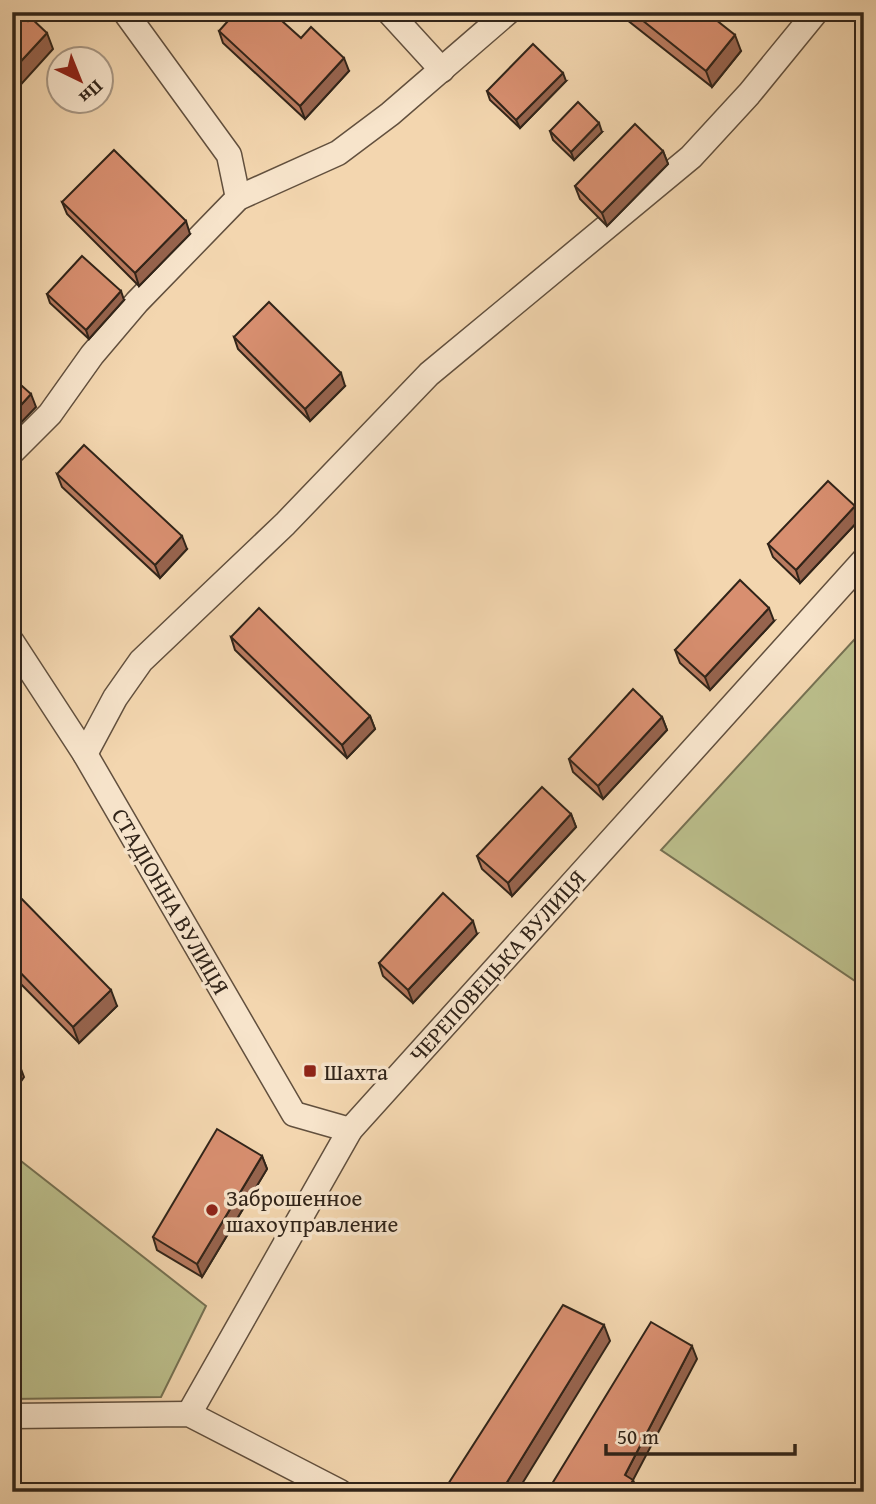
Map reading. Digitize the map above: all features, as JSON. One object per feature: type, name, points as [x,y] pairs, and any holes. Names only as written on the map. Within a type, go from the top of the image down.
[{"type":"street","points":[[125,12],[229,155],[238,198]]},
{"type":"street","points":[[389,12],[442,70]]},
{"type":"street","points":[[12,452],[50,414],[92,355],[137,302],[238,198],[338,153],[390,114],[508,12]]},
{"type":"street","points":[[85,754],[115,698],[141,661],[285,524],[429,374],[691,157],[749,94],[816,12]]},
{"type":"street","name":"ЧЕРЕПОВЕЦЬКА ВУЛИЦЯ","points":[[189,1414],[350,1130],[864,560]]},
{"type":"street","name":"СТАДІОННА ВУЛИЦЯ","points":[[12,642],[85,754],[294,1114],[350,1130]]},
{"type":"street","points":[[12,1416],[189,1414],[340,1492]]},
{"type":"green space","points":[[864,629],[864,987],[661,850]]},
{"type":"green space","points":[[12,1154],[206,1306],[161,1397],[12,1399]]},
{"type":"building","points":[[12,12],[19,12],[28,21],[31,18],[47,33],[12,71]]},
{"type":"building","points":[[236,12],[272,12],[301,38],[311,27],[344,58],[300,106],[219,31]]},
{"type":"building","points":[[632,12],[706,12],[735,35],[706,71]]},
{"type":"building","points":[[533,44],[563,73],[516,120],[487,91]]},
{"type":"building","points":[[578,102],[599,123],[571,152],[550,131]]},
{"type":"building","points":[[635,124],[663,151],[602,213],[575,186]]},
{"type":"building","points":[[114,150],[186,221],[135,273],[62,202]]},
{"type":"building","points":[[82,256],[121,291],[86,330],[47,294]]},
{"type":"building","points":[[269,302],[341,373],[305,409],[234,337]]},
{"type":"building","points":[[12,377],[31,394],[12,415]]},
{"type":"building","points":[[84,445],[182,536],[155,565],[57,474]]},
{"type":"building","points":[[828,481],[855,506],[796,570],[768,544]]},
{"type":"building","points":[[740,580],[769,608],[705,677],[675,650]]},
{"type":"building","points":[[259,608],[370,716],[342,745],[231,637]]},
{"type":"building","points":[[633,689],[662,717],[598,786],[569,759]]},
{"type":"building","points":[[542,787],[571,814],[508,883],[477,856]]},
{"type":"building","points":[[12,889],[111,990],[73,1027],[12,964]]},
{"type":"building","points":[[443,893],[473,921],[408,990],[379,963]]},
{"type":"building","points":[[12,1055],[18,1061],[12,1069]]},
{"type":"building","name":"Заброшенное шахоуправление","points":[[217,1129],[262,1156],[197,1264],[153,1237]]},
{"type":"building","points":[[563,1305],[604,1325],[501,1492],[443,1492]]},
{"type":"building","points":[[651,1322],[692,1346],[625,1475],[633,1480],[627,1492],[547,1492]]},
{"type":"place","name":"Шахта","points":[[310,1071]]},
{"type":"place","name":"Заброшенное шахоуправление","points":[[212,1210]]}]
